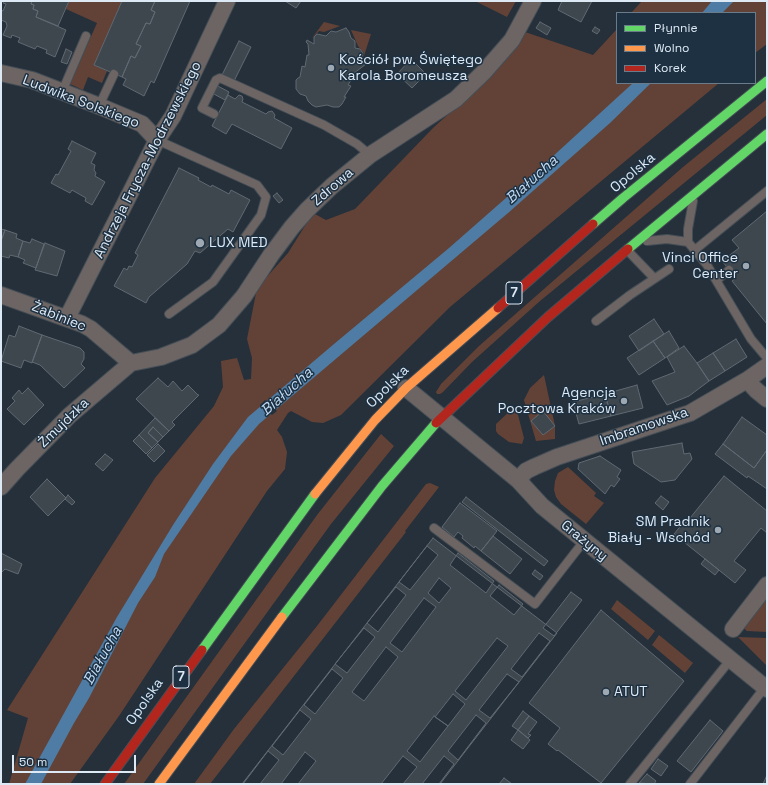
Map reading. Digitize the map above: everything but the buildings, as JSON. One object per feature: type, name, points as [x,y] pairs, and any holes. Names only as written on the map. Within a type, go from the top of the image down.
[{"type":"main road","name":"Opolska","points":[[105,784],[306,505],[376,420],[406,388],[623,198],[767,81]]},
{"type":"main road","points":[[159,784],[222,697],[382,486],[441,418],[548,317],[767,134]]},
{"type":"street","name":"Andrzeja Frycza-Modrzewskiego","points":[[67,318],[157,140],[173,116],[227,1]]},
{"type":"street","name":"Zdrowa","points":[[131,363],[160,357],[192,345],[220,325],[244,296],[271,255],[297,221],[332,186],[370,155],[456,99],[479,78],[512,40],[533,1]]},
{"type":"street","name":"Ludwika Solskiego","points":[[1,72],[32,80],[142,124],[157,140]]},
{"type":"street","name":"Żabiniec","points":[[1,295],[82,324],[91,329],[131,363]]},
{"type":"street","name":"Żmujdzka","points":[[1,488],[17,469],[70,415],[131,363]]},
{"type":"street","name":"Imbramowska","points":[[518,480],[526,471],[556,457],[690,413],[747,380],[767,366]]},
{"type":"street","points":[[747,380],[767,399]]},
{"type":"street","name":"Grażyny","points":[[406,388],[518,480],[542,506],[766,688]]},
{"type":"street","points":[[733,629],[767,586]]},
{"type":"lane","points":[[62,92],[86,36]]},
{"type":"lane","points":[[99,106],[114,74]]},
{"type":"lane","points":[[214,114],[202,108],[216,80],[220,78],[324,125],[357,144],[370,155]]},
{"type":"lane","points":[[157,140],[257,185],[266,198],[261,215],[213,282],[169,314]]},
{"type":"lane","points":[[696,249],[767,191]]},
{"type":"lane","points":[[688,242],[690,213],[696,192]]},
{"type":"lane","points":[[638,241],[667,240],[688,242],[696,249],[717,280],[751,338],[767,358]]},
{"type":"lane","points":[[627,250],[654,278]]},
{"type":"lane","points":[[596,321],[654,278],[669,269]]},
{"type":"lane","points":[[717,280],[730,270]]},
{"type":"lane","points":[[434,528],[535,604],[584,541]]},
{"type":"lane","points":[[630,784],[731,659]]},
{"type":"lane","points":[[690,784],[766,688]]},
{"type":"shaded area","points":[[69,1],[122,1],[94,65],[107,71],[102,83],[88,77],[83,90],[70,84],[97,23],[66,9]]},
{"type":"shaded area","points":[[475,1],[516,1],[507,17]]},
{"type":"shaded area","points":[[642,1],[767,1],[767,44],[756,52],[756,12],[632,12]]},
{"type":"shaded area","points":[[324,22],[340,26],[324,32],[319,31],[312,38]]},
{"type":"shaded area","points":[[351,30],[371,34],[363,59],[364,53],[358,46]]},
{"type":"shaded area","points":[[616,30],[616,84],[718,84],[450,307],[341,415],[323,423],[312,422],[291,411],[288,413],[277,430],[282,437],[287,452],[285,469],[267,491],[119,716],[70,784],[9,784],[28,718],[7,710],[155,478],[214,406],[223,387],[221,361],[237,358],[244,380],[251,379],[252,358],[247,339],[257,288],[288,253],[313,213],[326,220],[355,209],[433,128],[454,109],[525,32],[593,55]]},
{"type":"shaded area","points":[[767,99],[767,115],[540,301],[472,362],[443,392],[437,394],[436,392],[441,384],[479,346],[683,167]]},
{"type":"shaded area","points":[[544,375],[555,426],[555,439],[536,441],[524,400],[530,388]],"holes":[[[531,421],[555,426],[543,435]]]},
{"type":"shaded area","points":[[512,409],[517,411],[524,438],[522,444],[509,442],[496,431],[496,424]]},
{"type":"shaded area","points":[[381,434],[394,446],[331,524],[143,784],[124,784],[317,515]]},
{"type":"shaded area","points":[[568,467],[596,493],[594,496],[604,503],[586,524],[561,504],[556,497],[554,490],[558,473]]},
{"type":"shaded area","points":[[430,483],[439,487],[405,531],[406,532],[210,784],[194,784],[234,729],[317,626],[426,484]]},
{"type":"shaded area","points":[[762,597],[767,601],[767,632],[747,631],[740,625]]},
{"type":"shaded area","points":[[617,600],[655,631],[648,640],[611,609]]},
{"type":"shaded area","points":[[659,635],[693,663],[685,673],[652,645]]},
{"type":"shaded area","points":[[738,637],[767,638],[767,666]]},
{"type":"water","points":[[712,1],[734,1],[723,12],[703,12]]},
{"type":"water","name":"Białucha","points":[[632,84],[650,84],[610,123],[508,213],[259,424],[231,456],[164,554],[155,577],[138,603],[89,698],[41,784],[25,784],[117,617],[173,525],[213,464],[248,417],[449,248],[539,169]]},
{"type":"pier","points":[[265,400],[277,411],[272,415],[260,405]]},
{"type":"traffic: fast","points":[[593,224],[767,81]]},
{"type":"traffic: fast","points":[[628,249],[767,134]]},
{"type":"traffic: fast","points":[[282,617],[382,486],[436,423]]},
{"type":"traffic: fast","points":[[202,650],[315,494]]},
{"type":"traffic: slow","points":[[315,494],[375,420],[406,388],[498,308]]},
{"type":"traffic: slow","points":[[159,784],[282,617]]},
{"type":"traffic: jam","points":[[498,308],[593,224]]},
{"type":"traffic: jam","points":[[436,423],[548,317],[628,249]]},
{"type":"traffic: jam","points":[[105,784],[202,650]]},
{"type":"place","name":"Kościół pw. Świętego Karola Boromeusza","points":[[331,68]]},
{"type":"place","name":"LUX MED","points":[[200,243]]},
{"type":"place","name":"Vinci Office Center","points":[[746,266]]},
{"type":"place","name":"Agencja Pocztowa Kraków","points":[[624,401]]},
{"type":"place","name":"SM Pradnik Biały - Wschód","points":[[718,530]]},
{"type":"place","name":"ATUT","points":[[606,692]]}]
